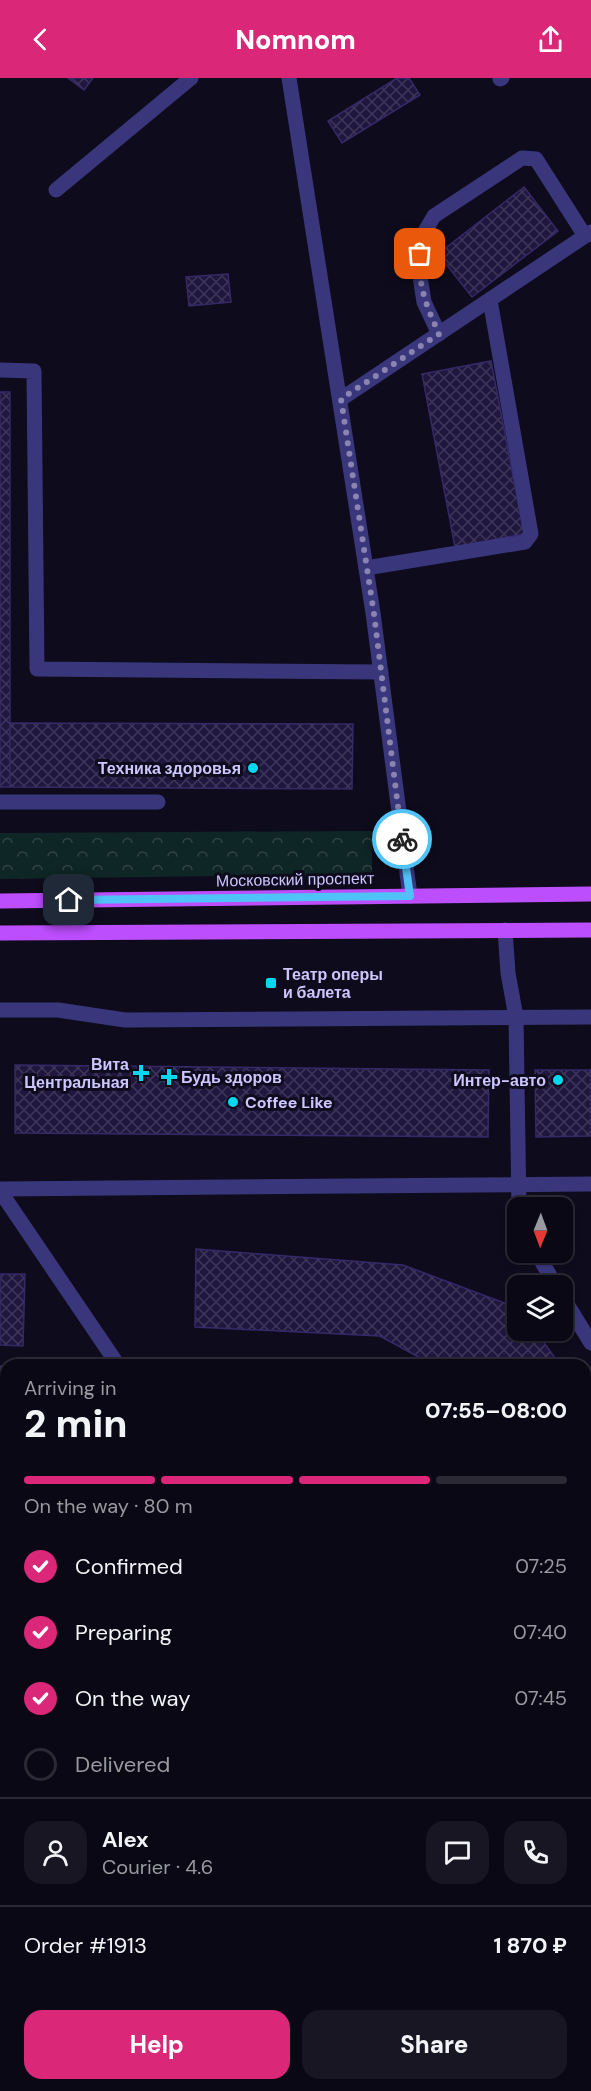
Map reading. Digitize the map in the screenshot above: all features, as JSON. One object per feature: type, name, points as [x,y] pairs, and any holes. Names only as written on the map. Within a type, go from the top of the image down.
[{"type":"main road","name":"Московский проспект","points":[[0,901],[591,894]]},
{"type":"main road","points":[[0,933],[591,930]]},
{"type":"lane","points":[[56,190],[191,78]]},
{"type":"lane","points":[[289,78],[366,568],[410,896]]},
{"type":"lane","points":[[341,399],[439,334],[490,300],[588,234],[536,159],[522,158],[434,216],[421,238],[419,270],[424,302],[439,334]]},
{"type":"lane","points":[[366,568],[525,542],[531,534],[490,300]]},
{"type":"lane","points":[[0,370],[34,370],[37,669],[381,672]]},
{"type":"lane","points":[[0,802],[159,802]]},
{"type":"lane","points":[[505,930],[508,973],[516,1017],[519,1197]]},
{"type":"lane","points":[[0,1010],[58,1010],[125,1020],[591,1017]]},
{"type":"lane","points":[[0,1190],[591,1184]]},
{"type":"lane","points":[[0,1190],[114,1359]]},
{"type":"lane","points":[[573,1314],[591,1343]]},
{"type":"green space","points":[[372,831],[372,874],[0,879],[0,833]]},
{"type":"building","points":[[68,78],[93,78],[84,90]]},
{"type":"building","points":[[397,78],[409,78],[420,95],[342,143],[328,121]]},
{"type":"building","points":[[524,187],[558,231],[472,297],[438,254]]},
{"type":"building","points":[[228,274],[231,302],[189,306],[186,277]]},
{"type":"building","points":[[491,361],[524,534],[455,547],[422,374]]},
{"type":"building","points":[[0,392],[10,392],[10,787],[0,787]]},
{"type":"building","points":[[10,723],[353,724],[352,789],[10,787]]},
{"type":"building","points":[[15,1065],[489,1070],[488,1137],[15,1133]]},
{"type":"building","points":[[535,1070],[591,1070],[591,1136],[536,1137]]},
{"type":"building","points":[[196,1249],[403,1265],[507,1304],[507,1341],[543,1341],[556,1359],[422,1359],[380,1336],[195,1327]]},
{"type":"building","points":[[0,1274],[25,1274],[23,1346],[0,1345]]},
{"type":"way so far","points":[[402,839],[374,614],[341,399],[439,334],[424,302],[419,270],[420,254]]},
{"type":"place","name":"Техника здоровья","points":[[253,768]]},
{"type":"place","name":"Театр оперы и балета","points":[[271,983]]},
{"type":"place","name":"Вита Центральная","points":[[141,1073]]},
{"type":"place","name":"Будь здоров","points":[[169,1077]]},
{"type":"place","name":"Интер-авто","points":[[558,1080]]},
{"type":"place","name":"Coffee Like","points":[[233,1102]]},
{"type":"route","points":[[69,900],[410,896],[402,839]]}]
